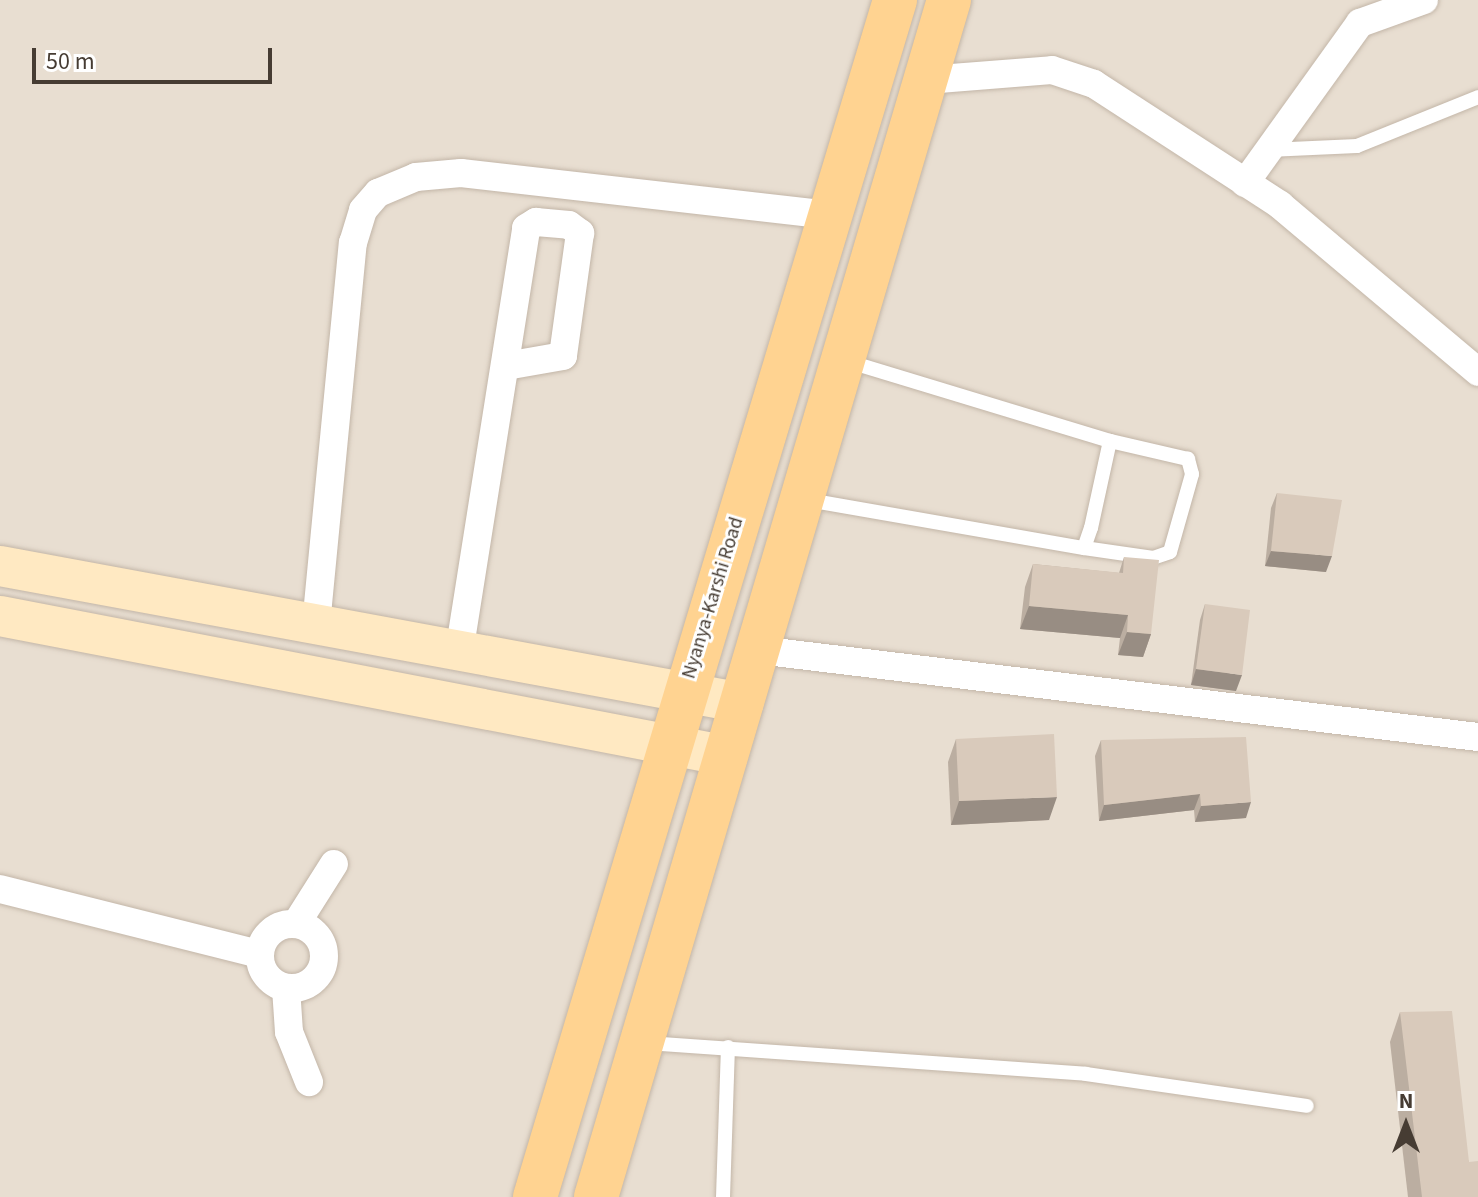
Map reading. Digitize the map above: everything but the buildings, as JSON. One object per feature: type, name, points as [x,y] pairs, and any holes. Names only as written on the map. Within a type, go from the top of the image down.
[{"type":"main road","name":"Nyanya-Karshi Road","points":[[535,1197],[683,694],[895,0]]},
{"type":"main road","points":[[596,1197],[949,0]]},
{"type":"street","points":[[1245,183],[1360,23],[1424,0]]},
{"type":"street","points":[[926,80],[1052,70],[1094,84],[1245,183],[1478,372]]},
{"type":"street","points":[[316,625],[353,243],[363,210],[378,193],[416,177],[461,173],[830,215]]},
{"type":"street","points":[[459,653],[526,228],[536,222],[569,225],[580,233],[563,356],[506,366]]},
{"type":"street","points":[[0,566],[743,703]]},
{"type":"street","points":[[0,616],[728,756]]},
{"type":"street","points":[[758,650],[1478,737]]},
{"type":"street","points":[[296,924],[316,934],[324,963],[313,982],[286,988],[265,975],[259,954],[267,935],[296,924],[334,864]]},
{"type":"street","points":[[0,889],[259,954]]},
{"type":"street","points":[[286,988],[289,1032],[309,1082]]},
{"type":"lane","points":[[1268,150],[1357,146],[1478,97]]},
{"type":"lane","points":[[803,499],[1153,558],[1170,552],[1192,474],[1188,459],[1110,441],[844,361]]},
{"type":"lane","points":[[1084,548],[1110,441]]},
{"type":"lane","points":[[643,1043],[1071,1073],[1307,1106]]},
{"type":"lane","points":[[723,1197],[728,1047]]},
{"type":"shaded area","points":[[0,0],[1478,0],[1478,1197],[0,1197]]}]
